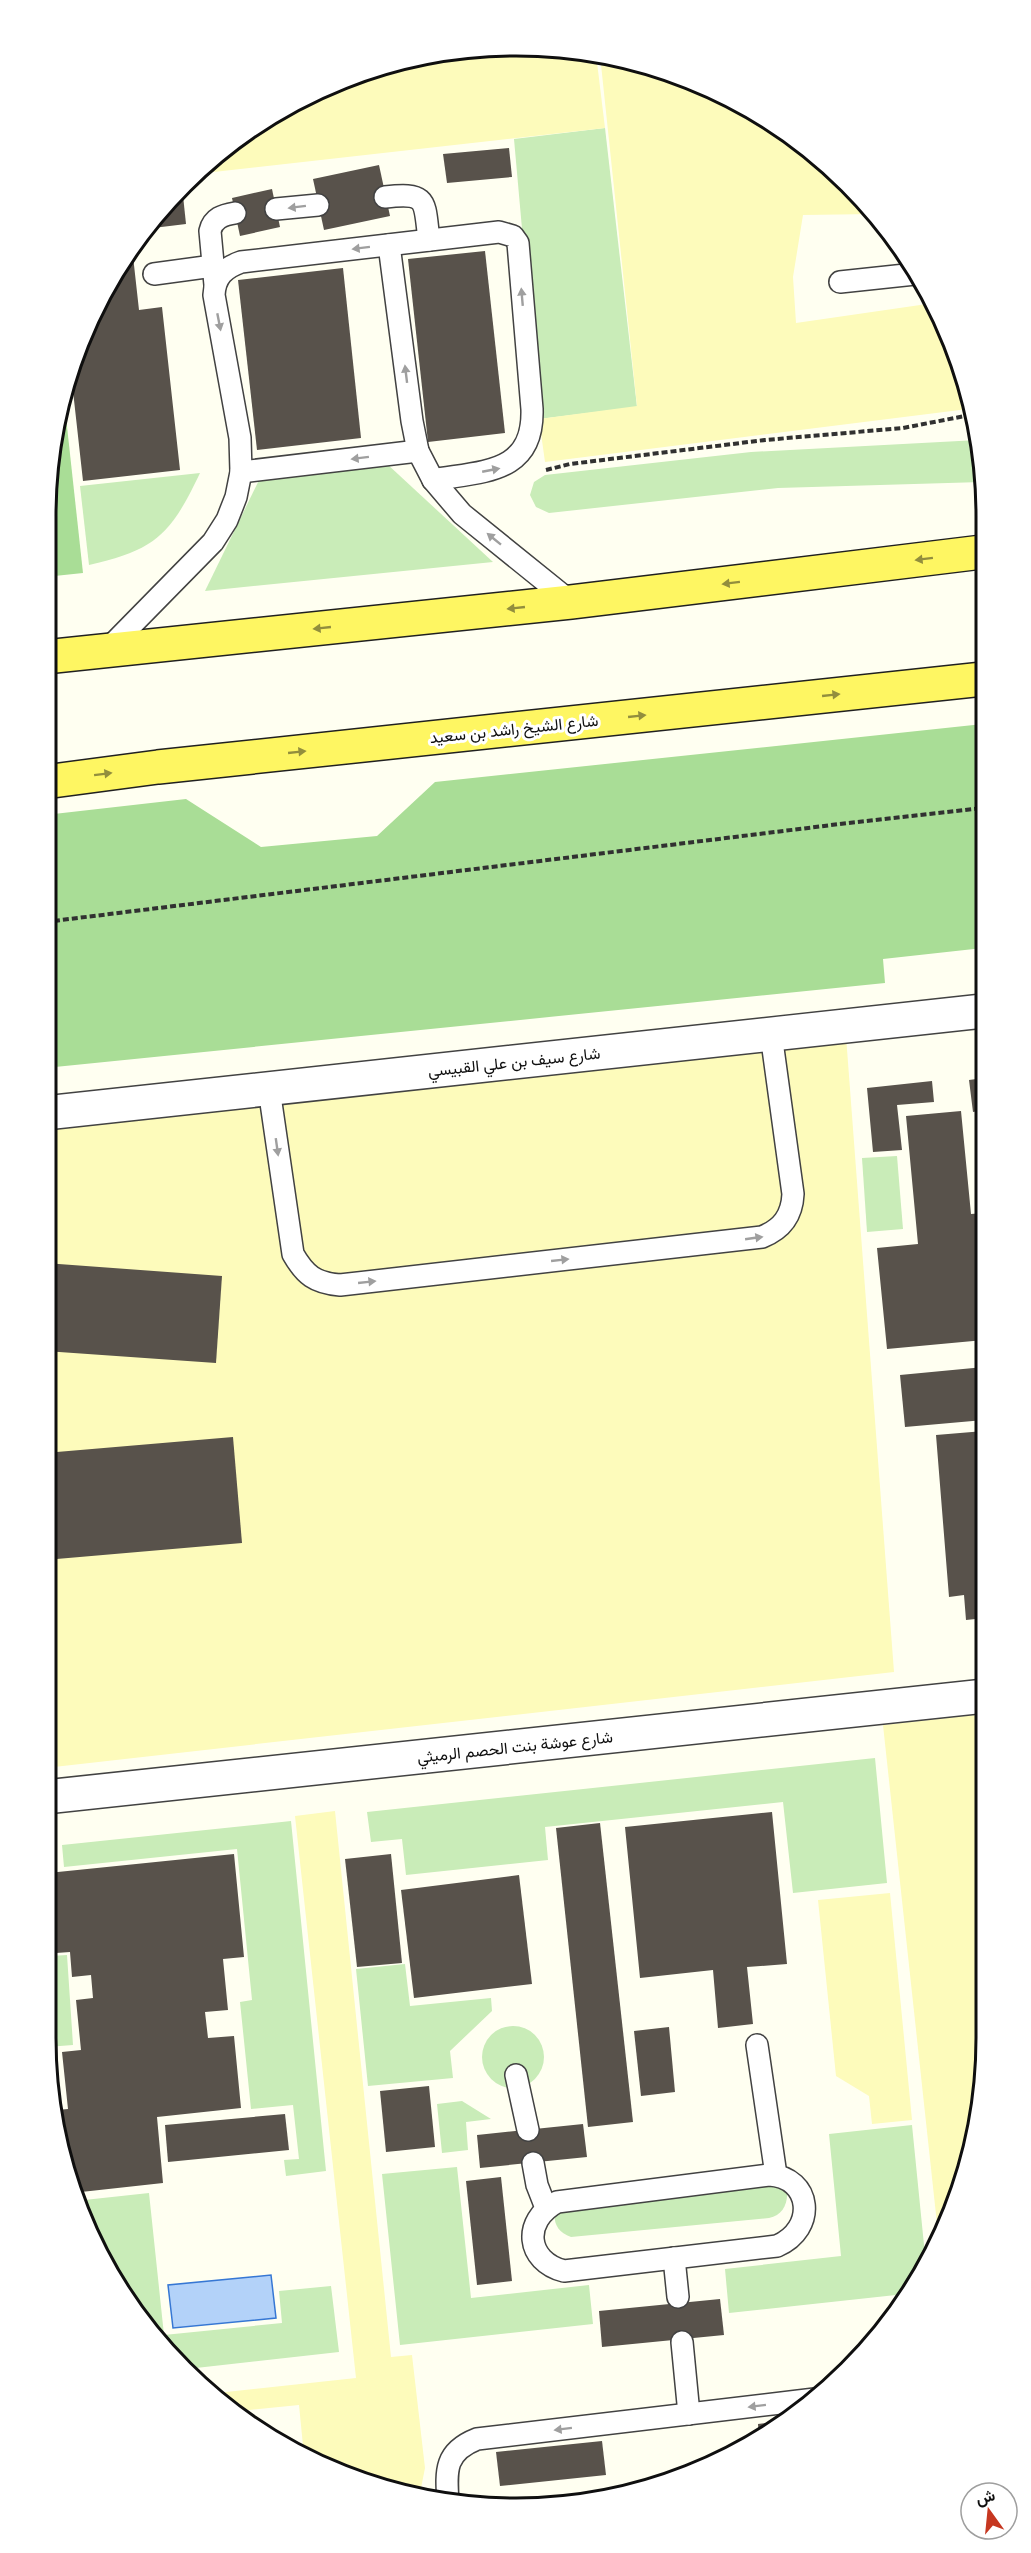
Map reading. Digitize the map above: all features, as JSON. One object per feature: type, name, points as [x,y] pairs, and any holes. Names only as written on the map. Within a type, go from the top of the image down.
[{"type":"main road","points":[[56,656],[571,602],[976,553]]},
{"type":"main road","name":"شارع الشيخ راشد بن سعيد","points":[[56,781],[158,767],[976,680]]},
{"type":"street","name":"شارع سيف بن علي القبيسي","points":[[56,1112],[976,1012]]},
{"type":"street","name":"شارع عوشة بنت الحصم الرميثي","points":[[56,1796],[976,1697]]},
{"type":"lane","points":[[385,197],[409,194],[419,198],[425,208],[429,240]]},
{"type":"lane","points":[[276,209],[318,204]]},
{"type":"lane","points":[[106,651],[213,542],[227,520],[236,497],[241,472],[240,438],[214,295],[210,231],[211,225],[220,217],[235,213]]},
{"type":"lane","points":[[154,274],[220,275],[229,266],[241,262],[499,232],[513,236],[518,243],[533,425],[529,440],[522,452],[500,468],[433,480]]},
{"type":"lane","points":[[389,245],[412,421],[418,450],[433,480],[462,514],[571,602]]},
{"type":"lane","points":[[840,282],[907,274]]},
{"type":"lane","points":[[241,472],[418,450]]},
{"type":"lane","points":[[269,1089],[293,1254],[310,1276],[325,1284],[340,1285],[762,1238],[772,1233],[788,1218],[793,1194],[771,1034]]},
{"type":"lane","points":[[757,2045],[776,2175]]},
{"type":"lane","points":[[516,2075],[528,2130]]},
{"type":"lane","points":[[533,2163],[537,2185],[546,2208]]},
{"type":"lane","points":[[776,2175],[791,2182],[804,2201],[803,2224],[788,2241],[777,2246],[564,2271],[553,2268],[543,2261],[533,2240],[536,2223],[546,2208],[557,2202],[776,2175]]},
{"type":"lane","points":[[674,2258],[678,2297]]},
{"type":"lane","points":[[682,2342],[689,2414]]},
{"type":"lane","points":[[447,2493],[446,2478],[451,2458],[466,2443],[477,2439],[797,2401]]},
{"type":"path","points":[[538,472],[570,464],[765,440],[903,428],[965,416]]},
{"type":"path","points":[[56,921],[976,809]]},
{"type":"green space","points":[[605,128],[637,407],[539,419],[514,139]]},
{"type":"green space","points":[[66,417],[83,573],[56,576],[56,485]]},
{"type":"green space","points":[[969,440],[975,482],[778,488],[549,513],[536,507],[530,495],[534,482],[545,475],[751,452]]},
{"type":"green space","points":[[386,463],[493,562],[205,591],[261,476]]},
{"type":"green space","points":[[200,473],[180,511],[159,536],[131,553],[89,565],[80,486]]},
{"type":"green space","points":[[976,725],[976,949],[883,959],[885,983],[56,1067],[56,814],[186,799],[261,847],[377,836],[435,782]]},
{"type":"green space","points":[[897,1156],[903,1229],[867,1232],[862,1158]]},
{"type":"green space","points":[[875,1758],[887,1883],[793,1893],[783,1802],[545,1827],[548,1860],[406,1875],[402,1839],[371,1842],[367,1812]]},
{"type":"green space","points":[[291,1821],[326,2171],[286,2176],[284,2160],[299,2159],[293,2105],[251,2109],[240,2002],[252,2000],[237,1849],[64,1867],[62,1845]]},
{"type":"green space","points":[[67,1955],[73,2045],[56,2046],[56,1956]]},
{"type":"green space","points":[[405,1964],[410,2006],[491,1998],[492,2011],[450,2051],[453,2078],[368,2086],[356,1969]]},
{"type":"green space","points":[[513,2026],[530,2031],[535,2035],[539,2040],[544,2057],[539,2074],[535,2079],[530,2083],[513,2088],[496,2083],[491,2079],[487,2074],[482,2057],[487,2040],[491,2035],[496,2031]]},
{"type":"green space","points":[[462,2101],[491,2119],[466,2122],[468,2150],[442,2153],[437,2104]]},
{"type":"green space","points":[[912,2125],[924,2248],[914,2268],[897,2295],[729,2313],[725,2269],[841,2256],[829,2134]]},
{"type":"green space","points":[[457,2167],[471,2298],[589,2285],[593,2324],[400,2345],[382,2174]]},
{"type":"green space","points":[[765,2175],[787,2191],[783,2209],[769,2218],[571,2237],[559,2230],[555,2223],[555,2209]]},
{"type":"green space","points":[[149,2193],[164,2334],[117,2268],[86,2200]]},
{"type":"green space","points":[[331,2286],[339,2352],[196,2368],[165,2335],[282,2323],[279,2291]]},
{"type":"sand","points":[[485,56],[546,56],[597,63],[605,128],[209,173],[260,133],[312,103],[396,71],[455,59]]},
{"type":"sand","points":[[601,63],[663,80],[746,117],[796,151],[841,190],[863,214],[803,215],[793,277],[796,323],[924,304],[951,368],[963,410],[545,462],[539,419],[637,406]]},
{"type":"sand","points":[[846,1036],[894,1672],[56,1767],[56,1119]]},
{"type":"sand","points":[[976,1715],[975,2068],[972,2098],[960,2157],[937,2221],[883,1725]]},
{"type":"sand","points":[[335,1811],[391,2357],[412,2355],[425,2468],[421,2488],[368,2473],[303,2445],[299,2405],[247,2410],[223,2392],[356,2378],[295,1816]]},
{"type":"sand","points":[[890,1893],[912,2120],[872,2124],[869,2096],[836,2076],[818,1900]]},
{"type":"water","points":[[271,2275],[276,2318],[173,2328],[168,2285]]},
{"type":"building","points":[[509,148],[512,177],[447,183],[443,154]]},
{"type":"building","points":[[379,165],[390,216],[324,230],[313,179]]},
{"type":"building","points":[[272,189],[280,227],[240,236],[232,198]]},
{"type":"building","points":[[183,197],[186,224],[157,228]]},
{"type":"building","points":[[485,251],[505,433],[428,442],[408,259]]},
{"type":"building","points":[[133,259],[139,310],[162,307],[180,470],[83,481],[73,390],[103,312]]},
{"type":"building","points":[[343,268],[361,438],[257,450],[238,280]]},
{"type":"building","points":[[976,1079],[976,1111],[973,1112],[969,1080]]},
{"type":"building","points":[[932,1081],[934,1102],[897,1105],[902,1150],[873,1152],[867,1088]]},
{"type":"building","points":[[961,1111],[971,1214],[976,1214],[976,1341],[887,1349],[877,1248],[918,1244],[906,1116]]},
{"type":"building","points":[[56,1264],[222,1276],[216,1363],[56,1352]]},
{"type":"building","points":[[976,1368],[976,1421],[905,1427],[900,1375]]},
{"type":"building","points":[[976,1432],[976,1619],[966,1620],[964,1595],[949,1597],[936,1435]]},
{"type":"building","points":[[233,1437],[242,1543],[56,1559],[56,1452]]},
{"type":"building","points":[[772,1812],[787,1964],[747,1967],[753,2024],[718,2028],[713,1970],[640,1978],[625,1827]]},
{"type":"building","points":[[600,1823],[633,2122],[588,2127],[556,1828]]},
{"type":"building","points":[[234,1854],[244,1957],[223,1959],[228,2010],[205,2012],[208,2038],[234,2036],[241,2108],[157,2117],[163,2183],[83,2192],[80,2185],[71,2157],[61,2110],[68,2109],[62,2052],[81,2050],[76,2000],[93,1998],[91,1975],[72,1977],[70,1952],[56,1953],[56,1872]]},
{"type":"building","points":[[391,1854],[402,1963],[357,1967],[345,1859]]},
{"type":"building","points":[[519,1875],[532,1984],[414,1998],[401,1890]]},
{"type":"building","points":[[669,2027],[675,2092],[641,2096],[634,2031]]},
{"type":"building","points":[[429,2086],[435,2147],[386,2152],[380,2091]]},
{"type":"building","points":[[285,2114],[289,2150],[168,2162],[165,2125]]},
{"type":"building","points":[[583,2124],[587,2157],[480,2168],[477,2135]]},
{"type":"building","points":[[501,2177],[512,2281],[477,2285],[466,2181]]},
{"type":"building","points":[[720,2299],[724,2335],[602,2347],[599,2311]]},
{"type":"building","points":[[602,2441],[606,2475],[500,2486],[496,2452]]}]
